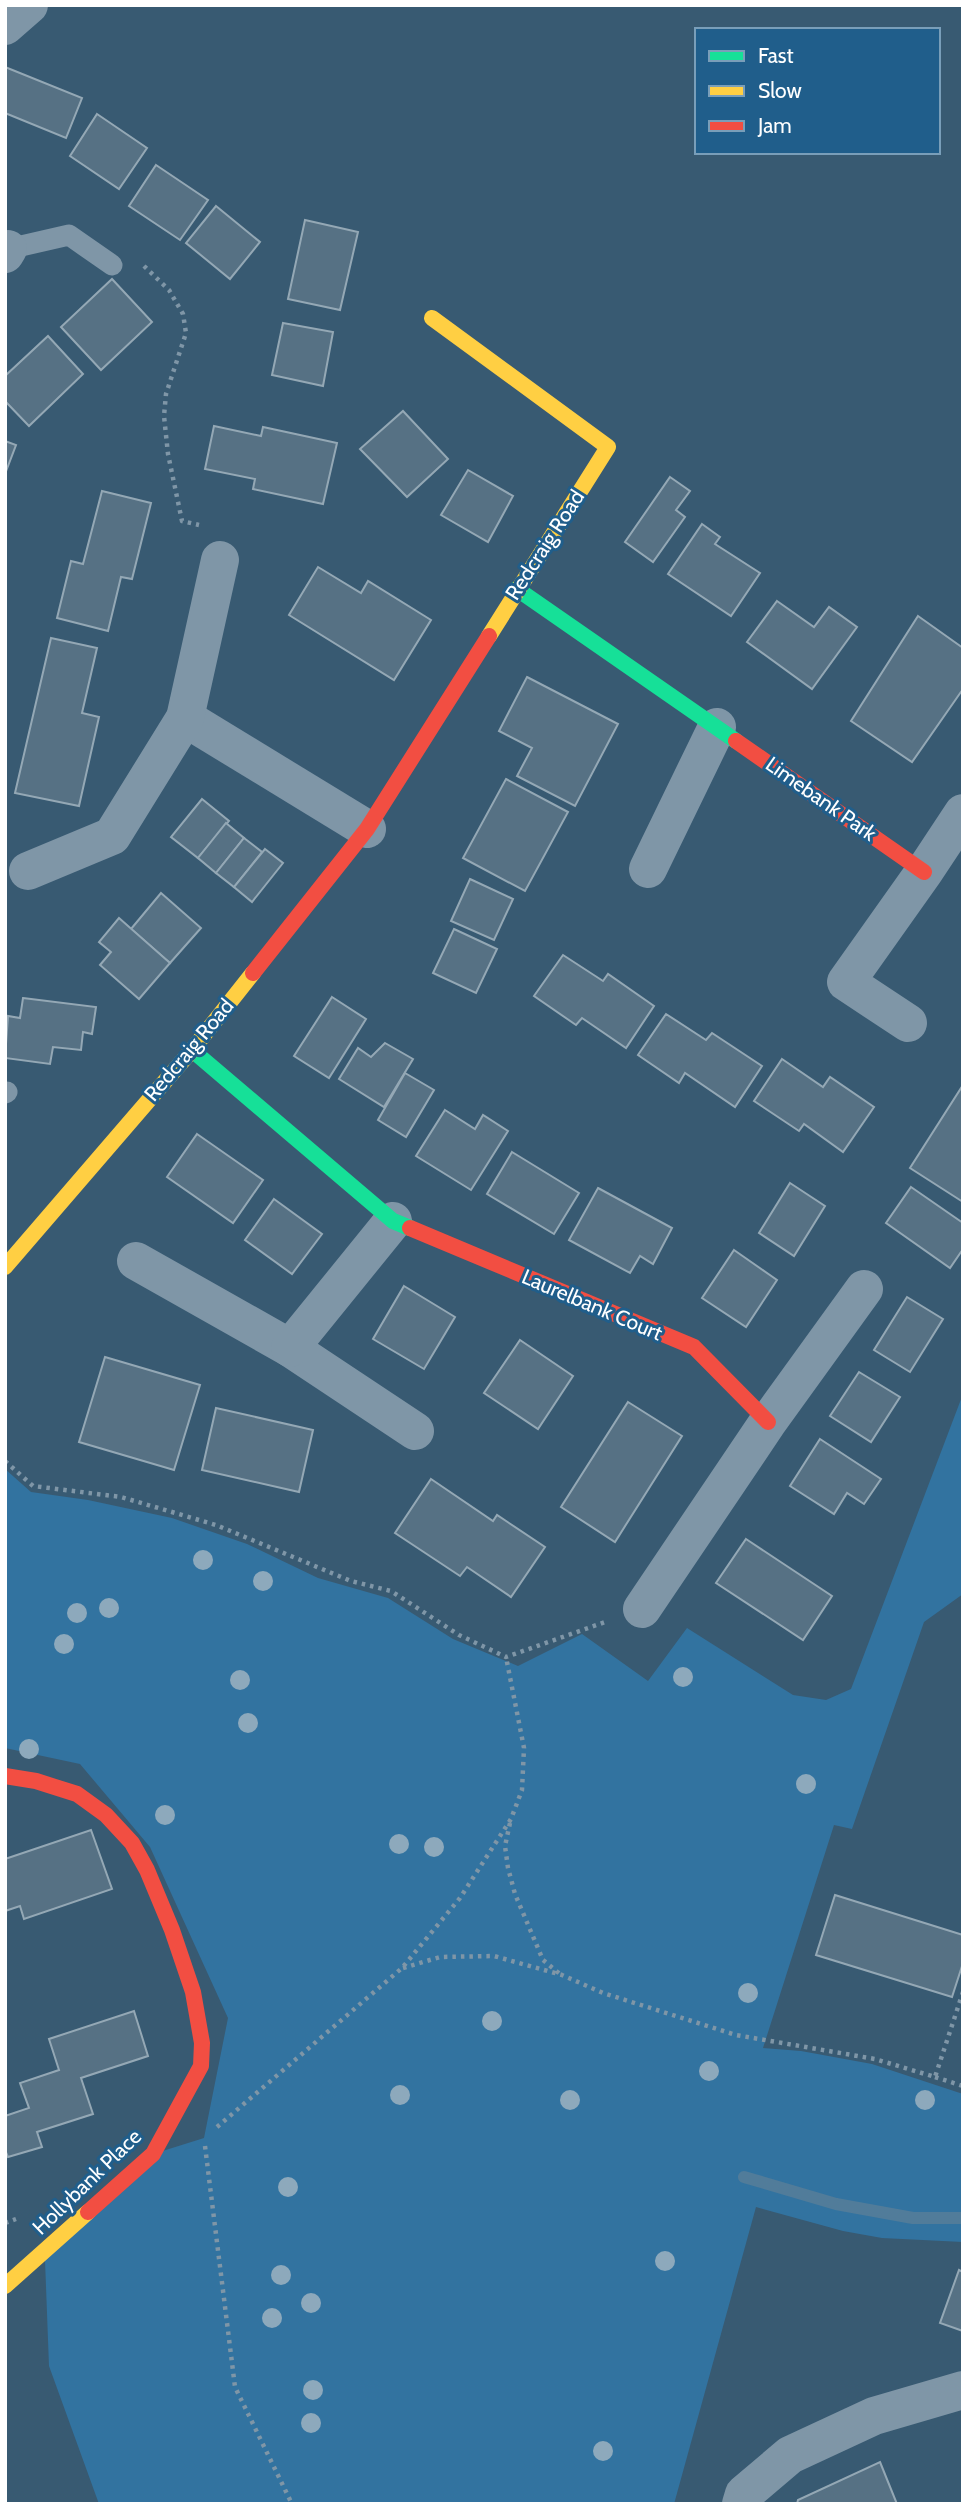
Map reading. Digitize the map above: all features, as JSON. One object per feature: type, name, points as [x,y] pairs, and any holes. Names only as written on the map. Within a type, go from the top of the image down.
[{"type":"street","points":[[5,26],[29,5]]},
{"type":"street","name":"Redcraig Road","points":[[8,1260],[191,1050],[367,829],[608,447],[432,318]]},
{"type":"street","points":[[28,871],[112,836],[185,718],[220,560]]},
{"type":"street","name":"Limebank Park","points":[[517,589],[924,872]]},
{"type":"street","points":[[185,718],[367,829]]},
{"type":"street","points":[[648,869],[718,727]]},
{"type":"street","points":[[908,1023],[846,982],[963,813]]},
{"type":"street","name":"Laurelbank Court","points":[[191,1050],[393,1222],[694,1347],[768,1422]]},
{"type":"street","points":[[290,1348],[393,1222]]},
{"type":"street","points":[[136,1261],[290,1348],[415,1431]]},
{"type":"street","points":[[642,1609],[768,1422],[864,1289]]},
{"type":"street","name":"Hollybank Place","points":[[5,1776],[36,1781],[77,1794],[106,1815],[132,1843],[147,1870],[172,1930],[193,1992],[202,2043],[201,2066],[153,2154],[5,2286]]},
{"type":"street","points":[[741,2504],[744,2494],[790,2455],[874,2416],[963,2390]]},
{"type":"lane","points":[[7,252],[69,235],[112,265]]},
{"type":"path","points":[[139,261],[169,290],[183,314],[186,333],[166,394],[164,416],[168,454],[182,521],[221,530],[220,560]]},
{"type":"path","points":[[5,1461],[33,1486],[133,1500],[216,1525],[351,1581],[391,1591],[459,1635],[506,1657],[642,1609]]},
{"type":"path","points":[[506,1657],[524,1748],[522,1790],[511,1819],[505,1846],[508,1868],[515,1894],[543,1960],[562,1975]]},
{"type":"path","points":[[214,2129],[402,1968],[460,1898],[511,1819]]},
{"type":"path","points":[[402,1968],[440,1957],[494,1956],[562,1975],[603,1993],[736,2035],[875,2059],[963,2086]]},
{"type":"path","points":[[935,2077],[963,1992]]},
{"type":"path","points":[[153,2154],[204,2138],[235,2387],[292,2504]]},
{"type":"shaded area","points":[[963,1394],[963,1594],[924,1622],[852,1829],[834,1825],[763,2048],[801,2051],[872,2064],[963,2094],[963,2242],[882,2238],[843,2231],[756,2207],[674,2504],[99,2504],[49,2366],[45,2260],[153,2154],[204,2138],[228,2018],[150,1847],[80,1764],[5,1748],[5,1469],[31,1492],[88,1500],[172,1518],[247,1544],[318,1578],[388,1598],[453,1639],[518,1666],[582,1634],[648,1681],[687,1628],[793,1695],[826,1700],[851,1689]]},
{"type":"building","points":[[5,67],[82,98],[66,138],[5,113]]},
{"type":"building","points":[[97,114],[147,148],[119,189],[70,156]]},
{"type":"building","points":[[156,165],[208,200],[180,240],[129,206]]},
{"type":"building","points":[[216,206],[260,242],[230,279],[186,243]]},
{"type":"building","points":[[305,220],[358,232],[340,310],[288,299]]},
{"type":"building","points":[[112,279],[152,322],[101,370],[61,327]]},
{"type":"building","points":[[283,323],[333,332],[323,386],[272,375]]},
{"type":"building","points":[[48,336],[83,374],[29,426],[5,401],[5,376]]},
{"type":"building","points":[[403,411],[448,459],[407,497],[360,449]]},
{"type":"building","points":[[214,426],[261,436],[263,427],[337,443],[323,504],[253,489],[255,479],[205,469]]},
{"type":"building","points":[[5,441],[16,445],[5,474]]},
{"type":"building","points":[[468,470],[513,496],[488,542],[441,515]]},
{"type":"building","points":[[670,477],[690,491],[676,510],[685,517],[653,562],[625,542]]},
{"type":"building","points":[[102,491],[151,503],[132,579],[121,577],[108,631],[57,618],[71,561],[83,564]]},
{"type":"building","points":[[702,524],[720,537],[715,544],[760,573],[731,616],[668,574]]},
{"type":"building","points":[[318,567],[361,593],[368,581],[431,620],[394,680],[289,615]]},
{"type":"building","points":[[777,601],[814,627],[829,607],[857,627],[812,689],[747,642]]},
{"type":"building","points":[[918,616],[963,648],[963,689],[912,762],[851,721]]},
{"type":"building","points":[[51,638],[97,648],[82,713],[99,717],[79,806],[15,793]]},
{"type":"building","points":[[527,677],[618,724],[575,806],[517,776],[532,748],[499,731]]},
{"type":"building","points":[[506,779],[568,812],[525,891],[463,858]]},
{"type":"building","points":[[202,799],[229,821],[198,858],[171,837]]},
{"type":"building","points":[[226,823],[244,838],[216,873],[198,858]]},
{"type":"building","points":[[244,838],[262,852],[234,887],[216,873]]},
{"type":"building","points":[[265,849],[283,863],[252,902],[234,887]]},
{"type":"building","points":[[470,879],[513,899],[494,940],[451,921]]},
{"type":"building","points":[[161,893],[201,928],[170,963],[131,929]]},
{"type":"building","points":[[119,918],[170,963],[139,999],[100,965],[111,952],[99,942]]},
{"type":"building","points":[[454,929],[497,949],[476,993],[433,973]]},
{"type":"building","points":[[563,955],[603,981],[608,974],[654,1006],[626,1048],[582,1018],[576,1025],[534,996]]},
{"type":"building","points":[[332,997],[366,1019],[329,1078],[294,1056]]},
{"type":"building","points":[[23,998],[96,1007],[92,1034],[83,1032],[81,1050],[53,1047],[50,1064],[5,1058],[8,1016],[20,1018]]},
{"type":"building","points":[[666,1014],[706,1040],[712,1033],[762,1066],[735,1107],[685,1073],[679,1083],[638,1055]]},
{"type":"building","points":[[385,1043],[413,1059],[384,1107],[339,1079],[358,1048],[371,1057]]},
{"type":"building","points":[[782,1059],[823,1087],[830,1077],[874,1107],[843,1152],[804,1124],[799,1131],[754,1101]]},
{"type":"building","points":[[405,1073],[434,1090],[406,1137],[378,1120]]},
{"type":"building","points":[[963,1085],[963,1202],[910,1168]]},
{"type":"building","points":[[445,1110],[475,1129],[483,1115],[508,1131],[471,1190],[416,1156]]},
{"type":"building","points":[[197,1134],[263,1180],[233,1223],[167,1177]]},
{"type":"building","points":[[512,1152],[579,1193],[554,1234],[487,1194]]},
{"type":"building","points":[[790,1183],[825,1206],[794,1256],[759,1233]]},
{"type":"building","points":[[911,1187],[963,1223],[963,1249],[950,1268],[886,1223]]},
{"type":"building","points":[[598,1188],[672,1228],[653,1264],[640,1256],[630,1273],[569,1240]]},
{"type":"building","points":[[274,1199],[322,1234],[292,1274],[245,1240]]},
{"type":"building","points":[[734,1250],[777,1280],[746,1327],[702,1298]]},
{"type":"building","points":[[404,1286],[455,1317],[424,1369],[373,1339]]},
{"type":"building","points":[[907,1297],[943,1319],[910,1372],[874,1350]]},
{"type":"building","points":[[520,1340],[573,1376],[538,1429],[484,1393]]},
{"type":"building","points":[[105,1357],[200,1385],[174,1470],[79,1442]]},
{"type":"building","points":[[859,1372],[900,1397],[871,1442],[830,1416]]},
{"type":"building","points":[[628,1402],[682,1436],[615,1542],[561,1507]]},
{"type":"building","points":[[216,1408],[313,1430],[299,1492],[202,1470]]},
{"type":"building","points":[[820,1439],[881,1479],[864,1504],[847,1493],[834,1514],[790,1486]]},
{"type":"building","points":[[431,1479],[493,1521],[497,1515],[545,1547],[511,1597],[467,1567],[460,1576],[395,1533]]},
{"type":"building","points":[[746,1539],[832,1596],[803,1640],[716,1583]]},
{"type":"building","points":[[91,1830],[112,1889],[24,1919],[20,1906],[5,1911],[5,1859]]},
{"type":"building","points":[[835,1895],[963,1935],[963,1963],[952,1997],[816,1955]]},
{"type":"building","points":[[134,2011],[148,2056],[81,2078],[93,2114],[37,2132],[42,2147],[8,2157],[5,2150],[5,2116],[29,2108],[20,2083],[59,2070],[49,2039]]},
{"type":"building","points":[[959,2270],[963,2272],[963,2331],[940,2323]]},
{"type":"building","points":[[880,2462],[897,2504],[797,2504],[798,2500]]},
{"type":"waterway","points":[[744,2177],[836,2204],[913,2218],[963,2218]]},
{"type":"traffic: fast","points":[[517,589],[736,741]]},
{"type":"traffic: fast","points":[[192,1050],[393,1221],[410,1228]]},
{"type":"traffic: slow","points":[[432,318],[608,447],[489,636]]},
{"type":"traffic: slow","points":[[5,1267],[192,1050],[253,973]]},
{"type":"traffic: slow","points":[[5,2286],[88,2212]]},
{"type":"traffic: jam","points":[[253,973],[367,829],[489,636]]},
{"type":"traffic: jam","points":[[736,741],[924,872]]},
{"type":"traffic: jam","points":[[410,1228],[694,1347],[768,1422]]},
{"type":"traffic: jam","points":[[5,1776],[36,1781],[77,1794],[106,1815],[132,1843],[147,1870],[172,1930],[193,1992],[202,2043],[201,2066],[153,2154],[88,2212]]}]
